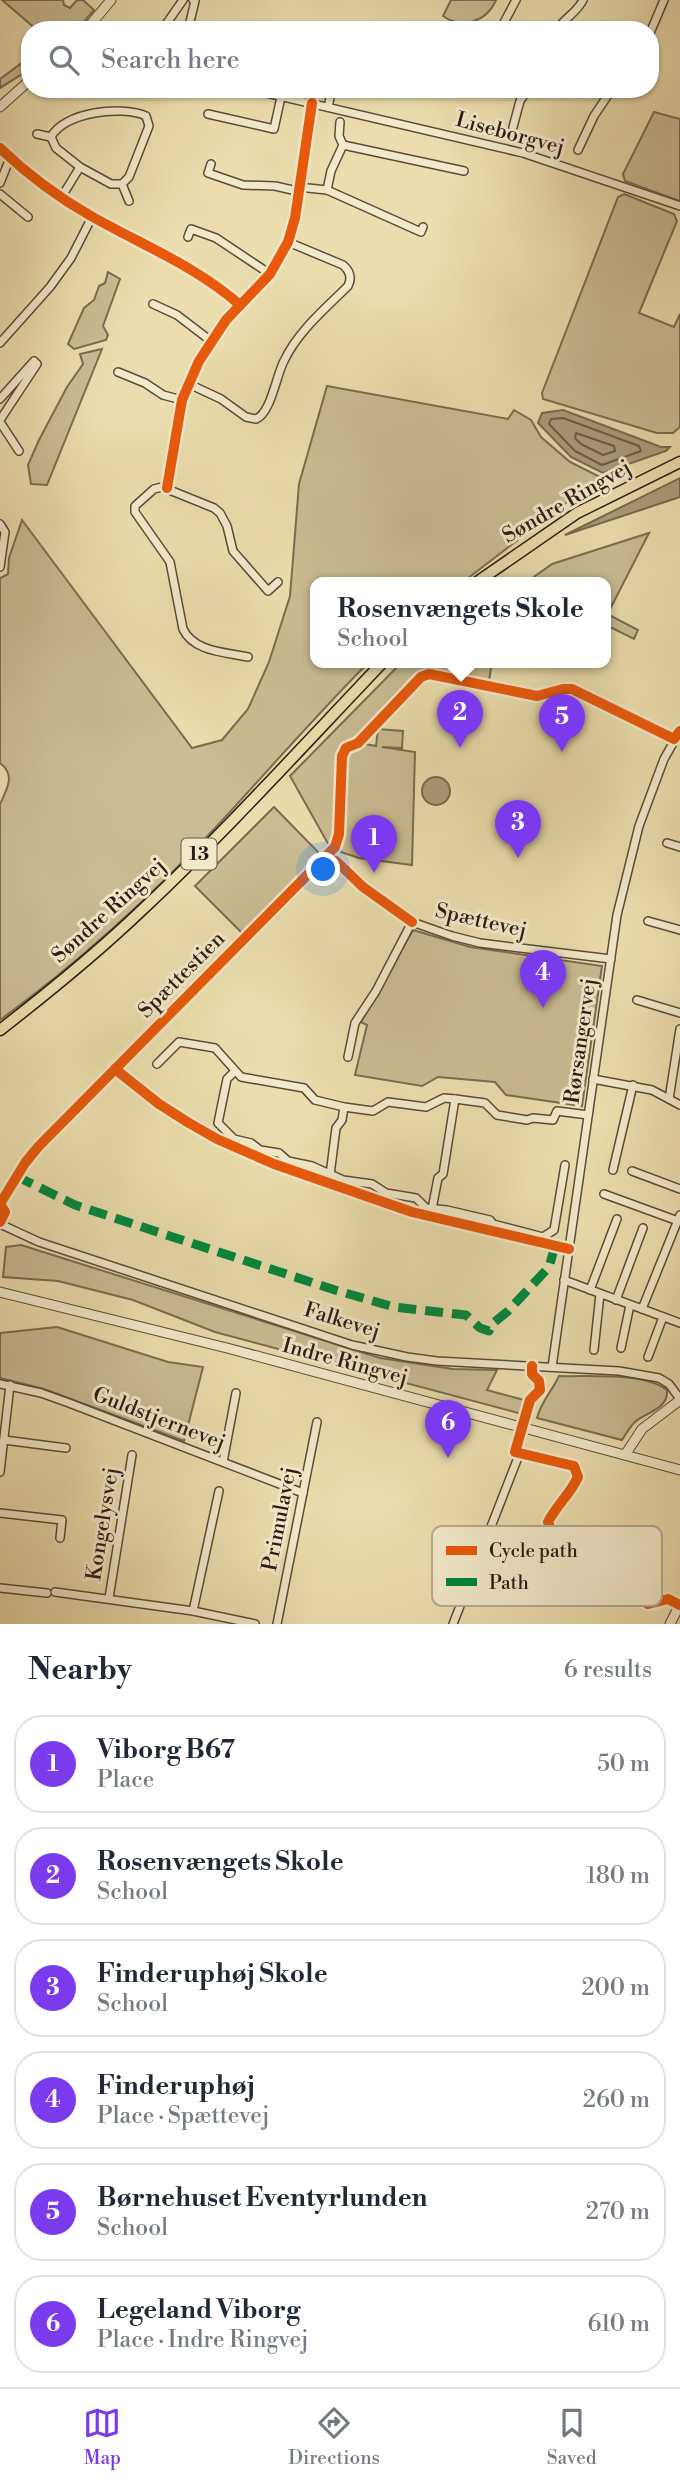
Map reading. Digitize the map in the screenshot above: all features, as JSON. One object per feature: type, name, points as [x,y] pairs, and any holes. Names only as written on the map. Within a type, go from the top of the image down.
[{"type":"main road","name":"Søndre Ringvej","points":[[484,577],[577,513],[680,463]]},
{"type":"main road","name":"Søndre Ringvej","points":[[0,1030],[142,911],[222,832],[377,668]]},
{"type":"street","points":[[94,21],[111,0]]},
{"type":"street","points":[[168,21],[183,0]]},
{"type":"street","points":[[190,21],[195,1],[192,0]]},
{"type":"street","points":[[505,21],[516,0]]},
{"type":"street","points":[[562,21],[576,11],[583,0]]},
{"type":"street","points":[[655,21],[664,0]]},
{"type":"street","points":[[0,99],[21,87]]},
{"type":"street","points":[[0,107],[21,87]]},
{"type":"street","points":[[208,114],[274,130],[281,98]]},
{"type":"street","name":"Liseborgvej","points":[[286,98],[523,153],[680,206]]},
{"type":"street","points":[[328,107],[330,98]]},
{"type":"street","points":[[513,127],[522,98]]},
{"type":"street","points":[[578,150],[606,98]]},
{"type":"street","points":[[167,488],[188,384],[211,341],[240,304],[270,274],[288,242],[295,218],[312,103]]},
{"type":"street","points":[[122,111],[146,116],[149,126],[129,177],[122,184],[111,184],[80,167],[56,148],[51,137],[60,125],[79,117],[122,111]]},
{"type":"street","points":[[327,190],[331,171],[343,145],[339,136],[341,122]]},
{"type":"street","points":[[37,134],[51,137]]},
{"type":"street","points":[[343,145],[464,172]]},
{"type":"street","points":[[0,148],[61,198],[203,275],[240,304]]},
{"type":"street","points":[[0,183],[10,158]]},
{"type":"street","points":[[211,164],[208,173],[243,185],[327,190],[421,233],[424,227]]},
{"type":"street","points":[[61,198],[80,167]]},
{"type":"street","points":[[122,184],[129,201]]},
{"type":"street","points":[[0,194],[28,217]]},
{"type":"street","points":[[0,343],[50,287],[71,258],[92,217]]},
{"type":"street","points":[[188,237],[191,229],[216,238],[270,274]]},
{"type":"street","points":[[188,384],[220,399],[251,419],[261,417],[265,413],[284,361],[296,341],[348,286],[351,278],[348,269],[343,265],[288,242]]},
{"type":"street","points":[[153,304],[177,315],[211,341]]},
{"type":"street","points":[[0,399],[34,361],[37,364],[0,421],[19,451]]},
{"type":"street","points":[[118,372],[145,383],[163,395],[183,400]]},
{"type":"street","points":[[248,657],[191,642],[183,629],[170,562],[135,512],[135,506],[150,492],[162,487],[220,513],[238,559],[268,591],[278,582]]},
{"type":"street","points":[[0,524],[5,532],[0,567]]},
{"type":"street","name":"Rørsangervej","points":[[552,1367],[617,915],[639,826],[664,759],[678,735]]},
{"type":"street","points":[[667,843],[680,847]]},
{"type":"street","points":[[648,921],[680,930]]},
{"type":"street","name":"Spættevej","points":[[348,1057],[355,1023],[376,991],[412,922],[480,943],[611,959]]},
{"type":"street","points":[[637,1000],[680,1013]]},
{"type":"street","points":[[669,1099],[680,1029]]},
{"type":"street","points":[[157,1064],[179,1042],[215,1048],[241,1077],[304,1088],[315,1100],[344,1107],[373,1111],[388,1101],[426,1107],[444,1098],[455,1098],[485,1103],[497,1115],[527,1119],[553,1120],[557,1111],[587,1115]]},
{"type":"street","points":[[235,1071],[227,1079],[218,1123],[233,1139],[251,1143],[260,1150],[279,1153],[288,1161],[312,1166],[343,1180],[372,1184],[386,1193],[416,1198],[421,1205],[432,1209],[490,1220],[493,1224],[543,1237],[554,1230],[565,1165]]},
{"type":"street","points":[[593,1079],[652,1090],[680,1105]]},
{"type":"street","points":[[613,1170],[633,1085]]},
{"type":"street","points":[[432,1209],[438,1178],[443,1174],[455,1098]]},
{"type":"street","points":[[330,1175],[337,1128],[342,1120],[344,1107]]},
{"type":"street","points":[[632,1171],[680,1189]]},
{"type":"street","points":[[604,1194],[679,1218],[642,1309]]},
{"type":"street","points":[[590,1290],[617,1219]]},
{"type":"street","name":"Falkevej","points":[[0,1224],[39,1242],[352,1345],[437,1361],[619,1371],[659,1378],[669,1384],[680,1399],[642,1429],[625,1455]]},
{"type":"street","points":[[616,1300],[643,1228]]},
{"type":"street","points":[[554,1230],[570,1236]]},
{"type":"street","points":[[564,1280],[680,1323]]},
{"type":"street","name":"Indre Ringvej","points":[[0,1292],[236,1351],[680,1470]]},
{"type":"street","points":[[594,1350],[600,1294]]},
{"type":"street","points":[[621,1348],[630,1305]]},
{"type":"street","points":[[648,1357],[663,1317]]},
{"type":"street","name":"Guldstjernevej","points":[[0,1384],[59,1399],[303,1493]]},
{"type":"street","points":[[0,1472],[10,1385]]},
{"type":"street","points":[[223,1462],[236,1393]]},
{"type":"street","name":"Primulavej","points":[[276,1624],[317,1422]]},
{"type":"street","points":[[3,1443],[66,1448]]},
{"type":"street","name":"Kongelysvej","points":[[109,1598],[132,1455]]},
{"type":"street","points":[[491,1526],[517,1460]]},
{"type":"street","points":[[193,1611],[219,1491]]},
{"type":"street","points":[[0,1513],[62,1520],[60,1538]]},
{"type":"street","points":[[0,1588],[109,1598],[255,1624]]},
{"type":"street","points":[[670,1624],[680,1604]]},
{"type":"street","points":[[453,1624],[460,1606]]},
{"type":"shaded area","points":[[2,0],[63,0],[64,5],[70,8],[77,0],[83,0],[94,10],[85,21],[26,21]]},
{"type":"shaded area","points":[[451,0],[496,0],[487,13],[474,21],[454,21],[443,16]]},
{"type":"shaded area","points":[[21,64],[21,75],[0,88],[0,79]]},
{"type":"shaded area","points":[[654,112],[680,119],[680,201],[625,181],[623,174]]},
{"type":"shaded area","points":[[624,194],[674,214],[677,221],[639,313],[674,327],[680,314],[680,427],[673,433],[657,433],[543,399],[542,393],[618,197]]},
{"type":"shaded area","points":[[108,272],[120,279],[103,326],[108,335],[106,340],[74,349],[68,344],[84,308],[94,300],[99,286],[105,283]]},
{"type":"shaded area","points":[[102,349],[47,485],[31,484],[28,465],[67,387],[83,364],[80,354]]},
{"type":"shaded area","points":[[327,386],[508,419],[514,410],[531,420],[541,437],[570,462],[600,477],[470,577],[310,577],[310,668],[363,668],[167,878],[86,952],[0,1020],[0,804],[9,777],[0,763],[0,578],[8,574],[9,558],[22,520],[192,748],[222,740],[248,709],[269,662],[290,596],[299,484]]},
{"type":"shaded area","points":[[649,533],[611,607],[611,577],[534,577],[552,564]]},
{"type":"shaded area","points":[[611,616],[638,630],[634,639],[611,628]]},
{"type":"shaded area","points":[[396,668],[425,668],[419,671],[340,754],[336,833],[331,849],[290,776]]},
{"type":"shaded area","points":[[431,668],[491,668],[489,681]]},
{"type":"shaded area","points":[[378,729],[403,731],[402,748],[382,747],[415,752],[412,865],[359,858],[341,852],[345,755],[360,743],[376,746]]},
{"type":"shaded area","points":[[274,807],[321,855],[243,934],[195,886]]},
{"type":"shaded area","points":[[413,930],[470,947],[602,966],[582,1106],[506,1095],[495,1082],[438,1077],[422,1086],[355,1075],[367,1025],[361,1022]]},
{"type":"shaded area","points":[[21,1245],[380,1358],[453,1369],[497,1370],[487,1390],[524,1400],[522,1414],[215,1332],[133,1300],[58,1281],[3,1277],[6,1247]]},
{"type":"shaded area","points":[[57,1327],[168,1362],[203,1367],[184,1441],[44,1389],[0,1378],[0,1333]]},
{"type":"shaded area","points":[[559,1376],[644,1380],[667,1390],[667,1396],[657,1409],[634,1423],[622,1440],[537,1418]]},
{"type":"water","points":[[563,410],[661,447],[670,447],[666,451],[603,473],[571,457],[538,423],[542,413]]},
{"type":"water","points":[[680,478],[680,497],[565,535]]},
{"type":"water","points":[[436,777],[446,781],[450,791],[446,801],[436,805],[426,801],[422,791],[426,781]]},
{"type":"marked path","points":[[16,1176],[75,1205],[394,1307],[466,1315],[480,1328],[489,1331],[492,1324],[508,1311],[549,1267],[555,1246]]},
{"type":"cycle path","points":[[167,488],[182,400],[199,361],[226,320],[270,274],[288,242],[295,218],[312,103]]},
{"type":"cycle path","points":[[0,148],[32,176],[67,201],[187,267],[240,305]]},
{"type":"cycle path","name":"Spættestien","points":[[0,1222],[5,1212],[0,1204],[38,1147],[335,847],[339,834],[342,756],[346,748],[358,743],[421,677],[429,674],[537,696],[572,689],[674,739],[680,731]]},
{"type":"cycle path","points":[[325,859],[336,861],[363,887],[412,922]]},
{"type":"cycle path","points":[[115,1069],[159,1104],[189,1123],[217,1139],[274,1164],[412,1212],[569,1249]]},
{"type":"cycle path","points":[[532,1366],[532,1374],[539,1381],[540,1390],[530,1400],[515,1452],[574,1466],[578,1477],[548,1522],[549,1526]]},
{"type":"cycle path","points":[[662,1600],[668,1599],[680,1605]]},
{"type":"place","name":"Rosenvængets Skole","points":[[460,748]]},
{"type":"place","name":"Børnehuset Eventyrlunden","points":[[562,752]]},
{"type":"place","name":"Finderuphøj Skole","points":[[518,858]]},
{"type":"place","name":"Viborg B67","points":[[374,873]]},
{"type":"place","name":"Finderuphøj","points":[[543,1008]]},
{"type":"place","name":"Legeland Viborg","points":[[448,1458]]}]
